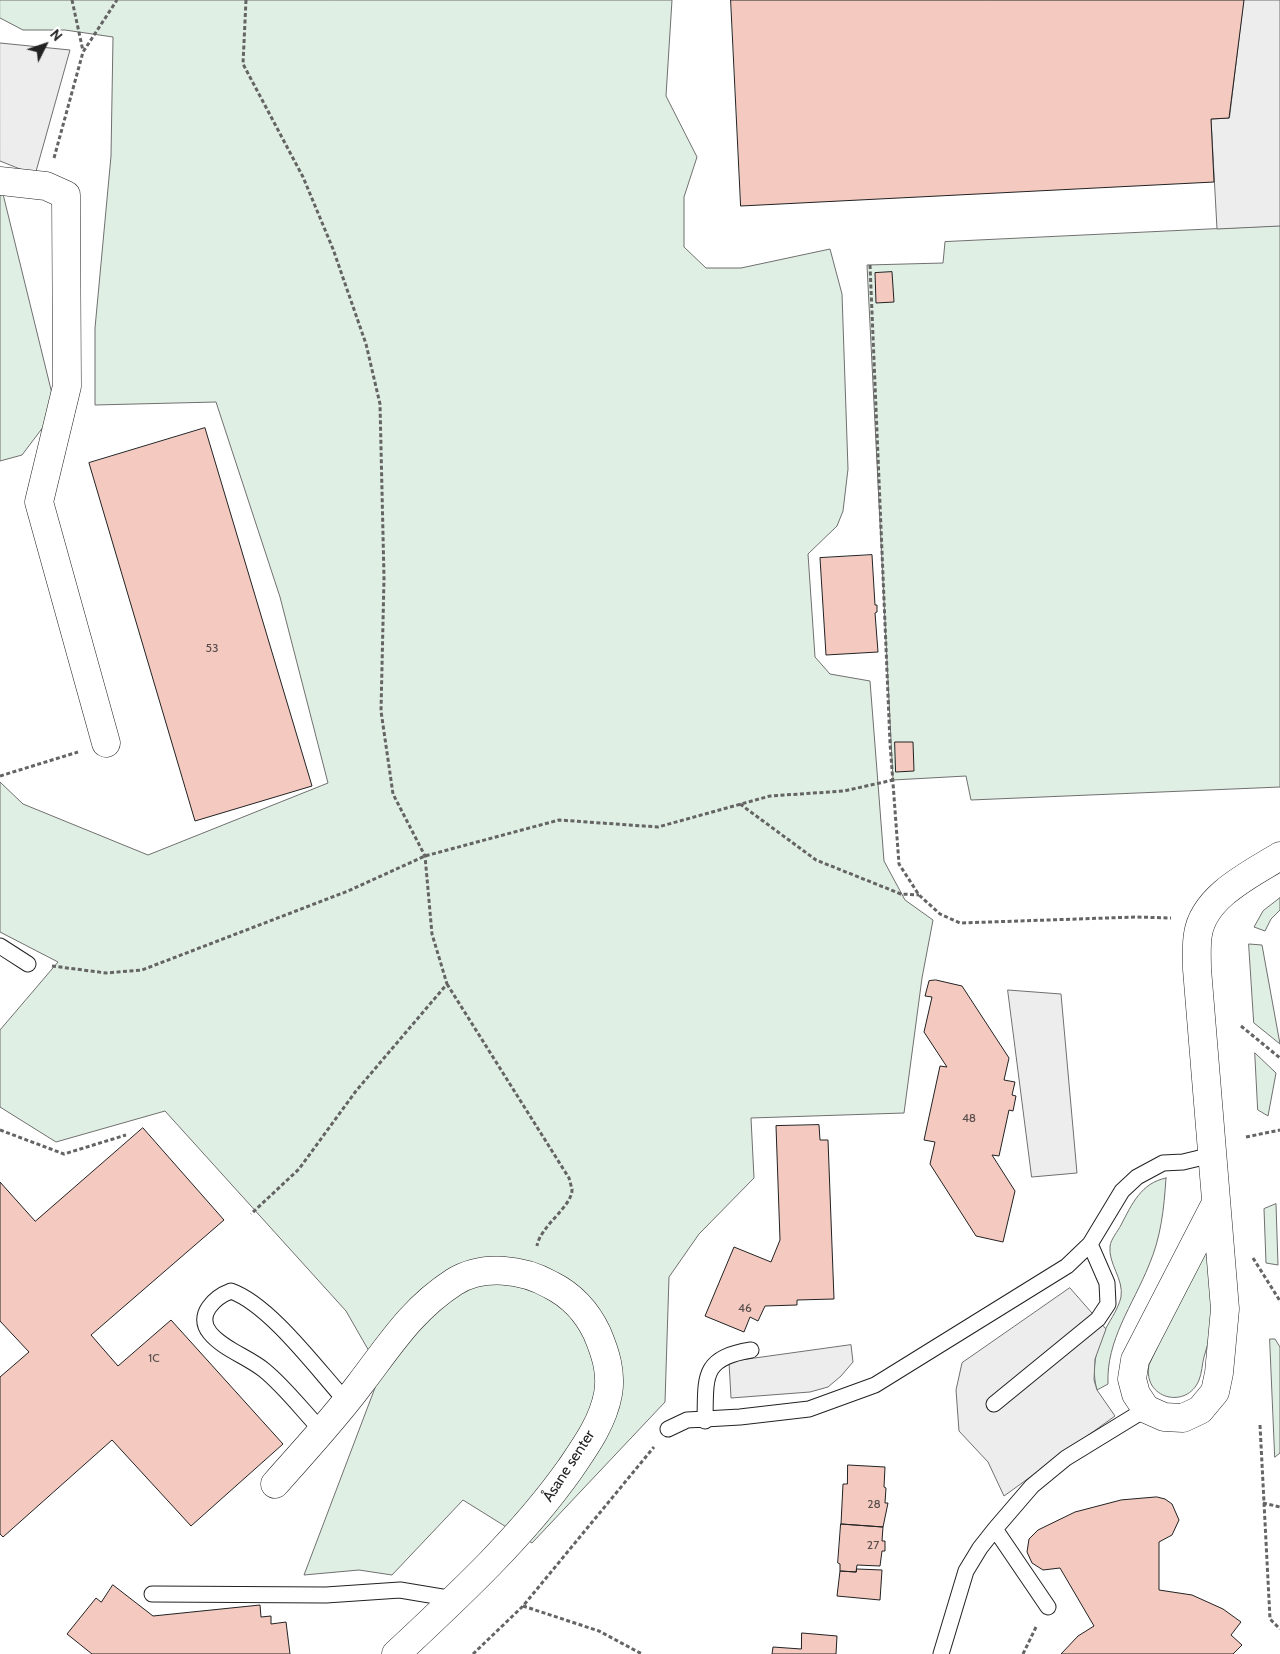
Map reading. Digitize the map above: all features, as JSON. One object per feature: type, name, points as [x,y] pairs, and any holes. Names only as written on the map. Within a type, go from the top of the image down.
[{"type":"street","points":[[0,181],[46,186],[66,195],[68,386],[39,502],[106,743]]},
{"type":"street","points":[[1215,1205],[1135,1360],[1132,1379],[1136,1394],[1146,1409],[1164,1417],[1183,1418],[1200,1410],[1215,1392],[1219,1373],[1225,1309],[1197,969],[1198,934],[1208,910],[1221,896],[1280,856]]},
{"type":"street","name":"Åsane senter","points":[[275,1484],[346,1402],[396,1333],[426,1302],[456,1281],[478,1272],[506,1271],[534,1275],[576,1302],[594,1327],[608,1357],[608,1394],[591,1440],[544,1506],[454,1599],[396,1654]]},
{"type":"lane","points":[[0,946],[28,964]]},
{"type":"lane","points":[[668,1429],[687,1420],[706,1420],[808,1409],[875,1386],[1067,1266],[1090,1244],[1122,1191],[1137,1177],[1163,1163],[1182,1162],[1212,1155]]},
{"type":"lane","points":[[994,1404],[1098,1319],[1108,1304],[1107,1283],[1090,1244]]},
{"type":"lane","points":[[322,1431],[265,1371],[210,1333],[204,1321],[206,1309],[220,1295],[231,1291],[245,1296],[273,1320],[346,1402]]},
{"type":"lane","points":[[706,1420],[706,1388],[710,1368],[720,1358],[751,1350]]},
{"type":"lane","points":[[942,1654],[966,1571],[980,1548],[995,1529],[1032,1486],[1066,1458],[1146,1409]]},
{"type":"lane","points":[[995,1529],[1048,1607]]},
{"type":"lane","points":[[152,1594],[326,1595],[400,1590],[454,1599]]},
{"type":"path","points":[[72,0],[83,52]]},
{"type":"path","points":[[46,186],[83,52],[117,0]]},
{"type":"path","points":[[246,0],[243,64],[302,177],[333,249],[366,344],[380,404],[384,578],[381,711],[394,794],[425,856],[432,934],[447,984],[568,1178],[572,1191],[568,1199],[538,1237],[534,1275]]},
{"type":"path","points":[[870,265],[893,780],[899,864],[920,895],[940,914],[960,923],[1136,917],[1177,918]]},
{"type":"path","points":[[0,776],[106,743]]},
{"type":"path","points":[[28,964],[106,973],[142,970],[348,891],[425,856],[559,820],[658,827],[770,796],[844,791],[893,780]]},
{"type":"path","points":[[740,804],[816,860],[901,894],[920,895]]},
{"type":"path","points":[[251,1214],[299,1170],[356,1091],[447,984]]},
{"type":"path","points":[[1241,1026],[1280,1058]]},
{"type":"path","points":[[0,1130],[64,1154],[126,1135]]},
{"type":"path","points":[[1246,1137],[1280,1130]]},
{"type":"path","points":[[1252,1255],[1280,1301]]},
{"type":"path","points":[[1260,1424],[1270,1619],[1280,1629]]},
{"type":"path","points":[[473,1654],[523,1606],[668,1429]]},
{"type":"path","points":[[1263,1503],[1280,1506]]},
{"type":"path","points":[[523,1606],[599,1631],[642,1654]]},
{"type":"path","points":[[1023,1654],[1048,1607]]},
{"type":"green space","points":[[0,0],[672,0],[666,96],[697,157],[684,197],[684,247],[706,268],[741,268],[830,249],[842,294],[848,469],[843,511],[837,526],[808,554],[815,657],[830,674],[870,681],[884,861],[905,900],[933,920],[922,978],[904,1113],[751,1118],[754,1178],[699,1234],[669,1277],[665,1402],[532,1543],[463,1500],[392,1575],[359,1570],[304,1575],[381,1372],[346,1311],[165,1111],[56,1142],[0,1107],[0,1030],[58,962],[0,932],[0,782],[23,804],[148,855],[328,783],[280,597],[216,402],[95,405],[95,328],[111,156],[113,37],[65,30],[23,30],[0,18]]},
{"type":"green space","points":[[3,194],[56,410],[22,455],[0,461],[0,195]]},
{"type":"green space","points":[[1280,226],[1280,787],[971,800],[966,776],[893,780],[867,265],[943,263],[945,242]]},
{"type":"green space","points":[[1280,898],[1280,910],[1271,919],[1265,931],[1254,927],[1263,911]]},
{"type":"green space","points":[[1249,944],[1262,945],[1280,1044],[1254,1023]]},
{"type":"green space","points":[[1255,1053],[1276,1073],[1268,1116],[1258,1110]]},
{"type":"green space","points":[[1166,1178],[1161,1223],[1153,1254],[1111,1352],[1108,1384],[1097,1390],[1094,1374],[1097,1350],[1102,1335],[1117,1309],[1121,1297],[1120,1284],[1111,1259],[1110,1246],[1138,1196],[1150,1184]]},
{"type":"green space","points":[[1276,1204],[1278,1265],[1266,1263],[1264,1209]]},
{"type":"green space","points":[[1203,1250],[1212,1253],[1213,1306],[1211,1332],[1201,1374],[1193,1389],[1185,1395],[1167,1396],[1159,1393],[1152,1386],[1149,1377],[1149,1365]]},
{"type":"green space","points":[[1270,1339],[1275,1339],[1280,1347],[1280,1453],[1275,1457]]},
{"type":"shaded area","points":[[1244,0],[1280,0],[1280,226],[1217,229],[1211,119],[1229,118]]},
{"type":"shaded area","points":[[0,43],[70,50],[35,175],[0,161]]},
{"type":"shaded area","points":[[1008,990],[1061,994],[1077,1173],[1032,1177]]},
{"type":"shaded area","points":[[1070,1288],[1106,1329],[1095,1359],[1094,1380],[1097,1390],[1115,1416],[1004,1496],[988,1462],[959,1431],[956,1390],[962,1363]]},
{"type":"shaded area","points":[[851,1345],[853,1362],[828,1387],[810,1392],[731,1398],[729,1362]]},
{"type":"building","points":[[731,0],[1244,0],[1229,118],[1211,119],[1214,182],[741,206]]},
{"type":"building","points":[[892,272],[894,302],[876,303],[875,273]]},
{"type":"building","points":[[205,428],[312,786],[195,821],[89,463]]},
{"type":"building","points":[[872,555],[875,605],[877,605],[877,612],[875,613],[878,652],[826,655],[820,558]]},
{"type":"building","points":[[895,742],[913,742],[914,771],[896,772]]},
{"type":"building","points":[[936,980],[962,986],[1009,1058],[1004,1080],[1015,1082],[1012,1095],[1016,1096],[1013,1111],[1009,1110],[999,1156],[992,1155],[1015,1191],[1003,1242],[976,1236],[930,1164],[935,1142],[924,1140],[940,1066],[947,1067],[924,1032],[932,997],[925,996],[929,981]]},
{"type":"building","points":[[819,1125],[820,1140],[828,1140],[834,1299],[797,1300],[797,1305],[765,1306],[758,1321],[750,1317],[744,1332],[705,1316],[734,1247],[771,1262],[780,1240],[776,1126]]},
{"type":"building","points":[[143,1128],[224,1220],[91,1335],[118,1366],[171,1320],[283,1444],[191,1526],[112,1440],[3,1537],[0,1534],[0,1377],[29,1352],[0,1321],[0,1182],[35,1221]]},
{"type":"building","points":[[848,1465],[885,1467],[885,1503],[888,1503],[883,1527],[841,1524],[843,1484],[847,1484]]},
{"type":"building","points":[[1157,1497],[1165,1499],[1172,1504],[1179,1520],[1172,1535],[1159,1542],[1159,1590],[1192,1595],[1223,1609],[1241,1622],[1231,1635],[1242,1645],[1233,1654],[1061,1654],[1078,1636],[1094,1626],[1060,1568],[1043,1570],[1032,1563],[1027,1552],[1029,1539],[1038,1530],[1075,1512],[1121,1500]]},
{"type":"building","points":[[841,1524],[883,1527],[882,1541],[885,1541],[885,1551],[882,1551],[880,1566],[857,1565],[856,1572],[840,1571],[840,1564],[838,1563]]},
{"type":"building","points":[[857,1569],[882,1570],[880,1600],[837,1596],[840,1571],[856,1572]]},
{"type":"building","points":[[113,1585],[153,1616],[260,1605],[261,1617],[271,1616],[271,1624],[286,1622],[290,1654],[92,1654],[67,1634],[96,1598],[101,1602]]},
{"type":"building","points":[[802,1633],[837,1636],[836,1654],[772,1654],[773,1647],[801,1649]]}]
